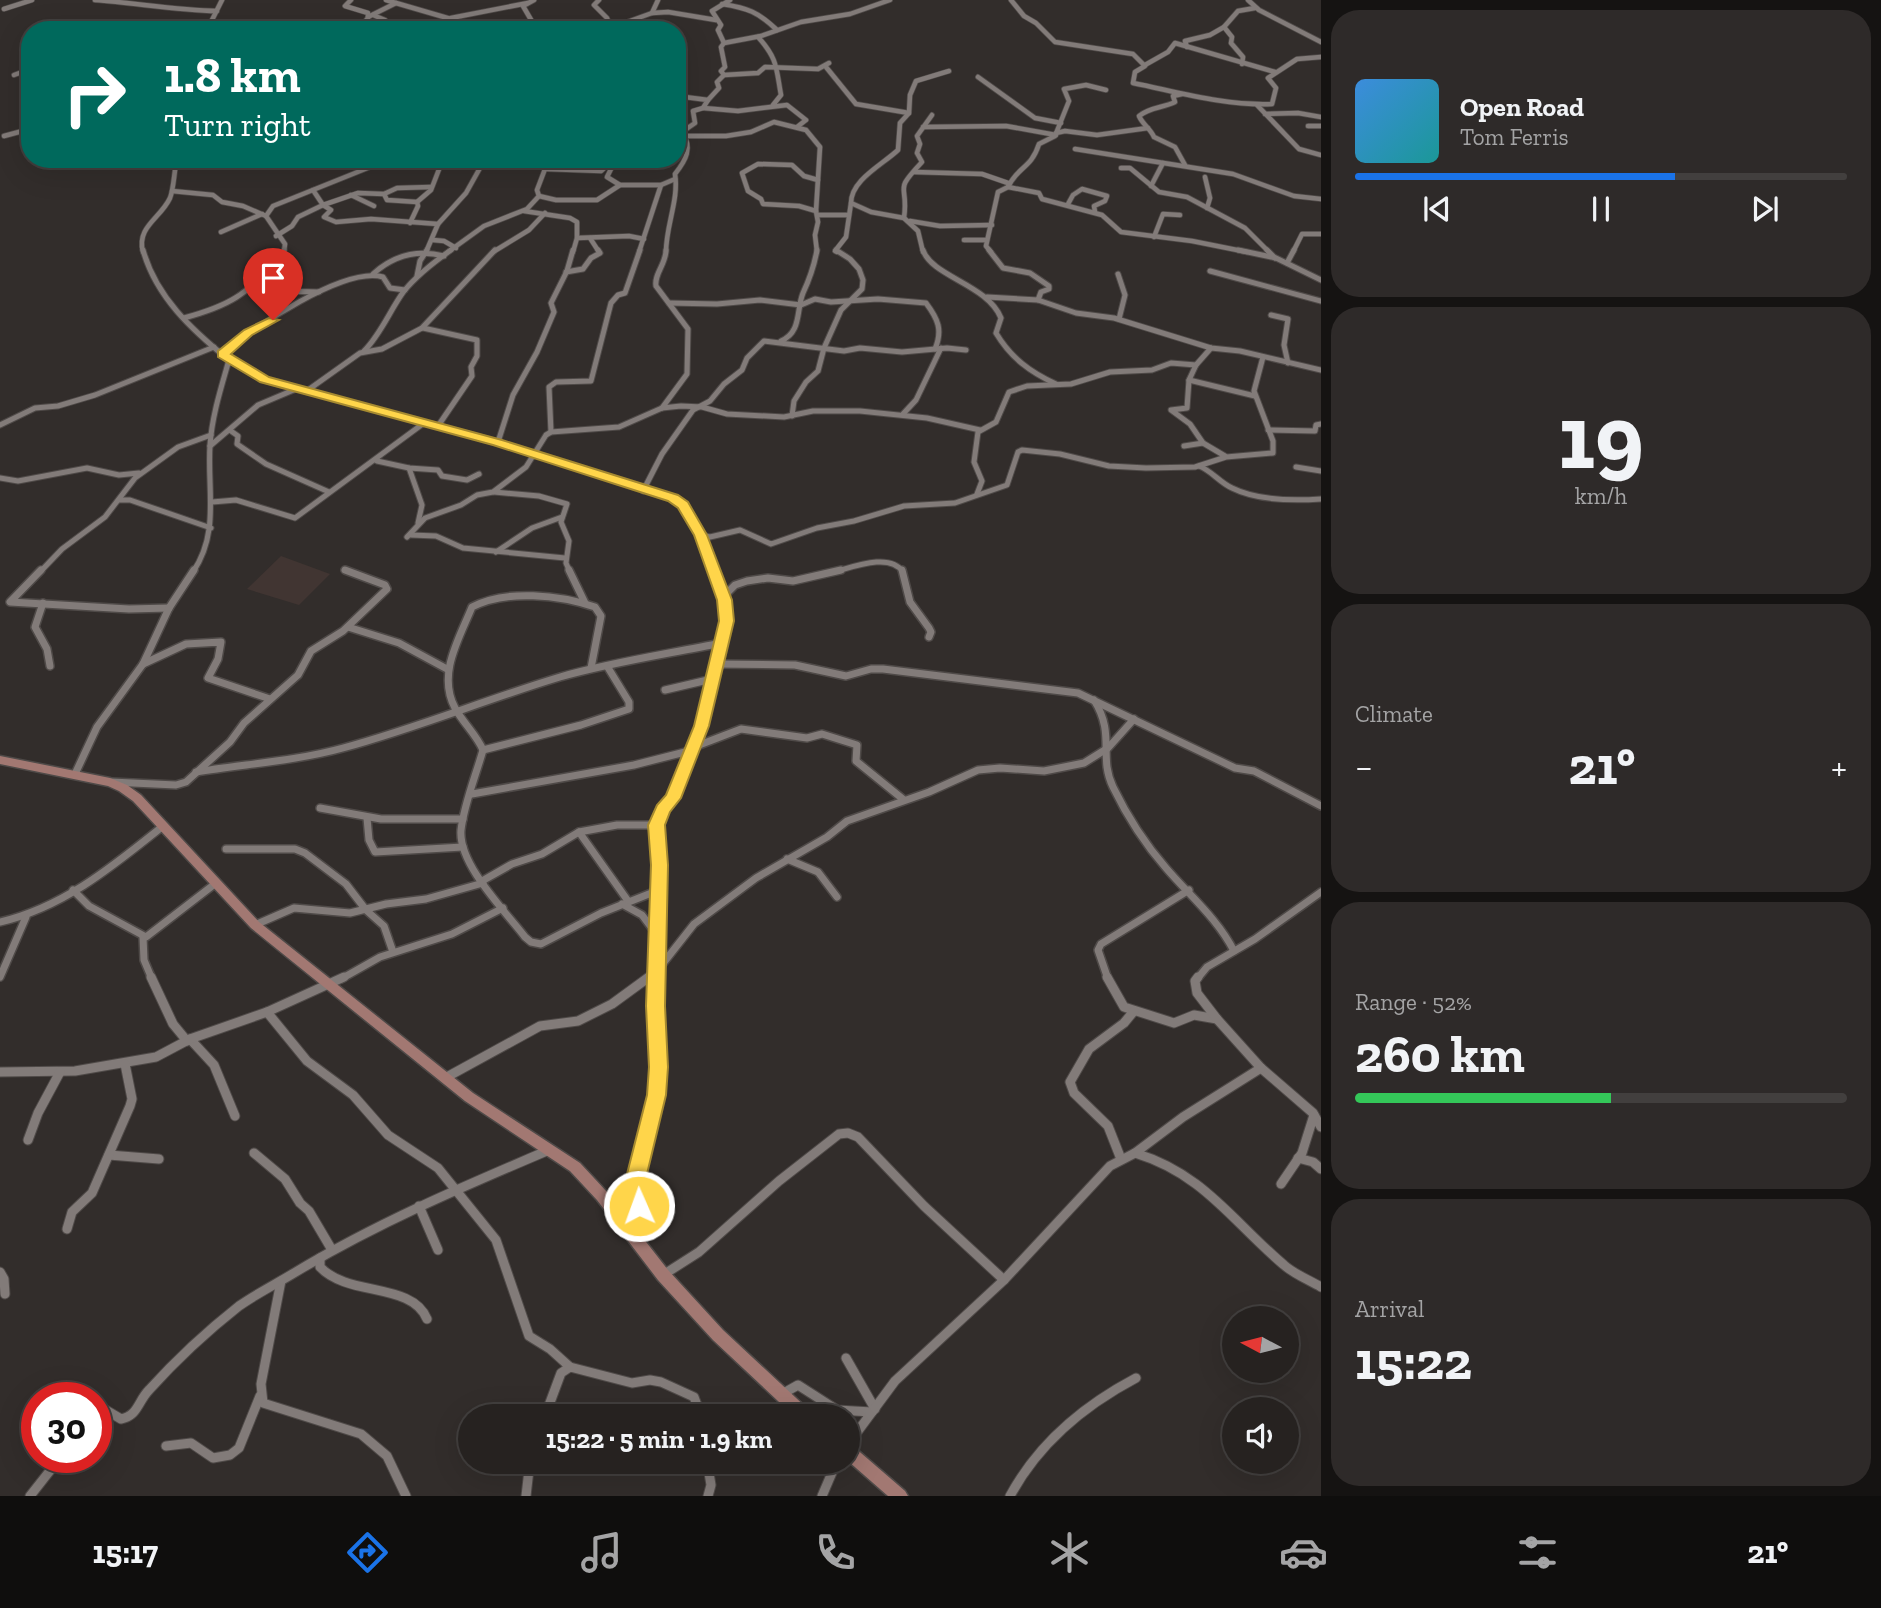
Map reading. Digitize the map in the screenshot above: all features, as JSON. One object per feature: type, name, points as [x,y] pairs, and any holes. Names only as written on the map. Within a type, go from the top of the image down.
[{"type":"main road","points":[[0,760],[75,774],[124,788],[163,826],[254,925],[445,1077],[575,1167],[602,1196],[663,1275],[719,1335],[792,1404]]},
{"type":"main road","points":[[860,1461],[900,1496]]},
{"type":"street","points":[[4,9],[32,0]]},
{"type":"street","points":[[95,0],[114,0],[172,10],[217,11]]},
{"type":"street","points":[[211,21],[222,0]]},
{"type":"street","points":[[351,0],[345,5],[386,21]]},
{"type":"street","points":[[386,0],[457,21]]},
{"type":"street","points":[[526,15],[527,11],[523,6],[534,0]]},
{"type":"street","points":[[599,0],[594,5],[607,17],[607,21]]},
{"type":"street","points":[[652,13],[658,0]]},
{"type":"street","points":[[724,75],[721,71],[725,67],[721,47],[724,39],[718,30],[722,26],[712,11],[730,0]]},
{"type":"street","points":[[724,43],[758,37],[801,22],[850,14],[890,0]]},
{"type":"street","points":[[1011,0],[1024,16],[1036,23],[1055,42],[1133,54],[1145,65]]},
{"type":"street","points":[[1248,0],[1255,8],[1321,42]]},
{"type":"street","points":[[366,21],[396,3]]},
{"type":"street","points":[[449,19],[460,14],[528,3]]},
{"type":"street","points":[[722,4],[747,8],[763,17],[777,30]]},
{"type":"street","points":[[507,7],[526,15],[530,21]]},
{"type":"street","points":[[1187,47],[1185,41],[1213,34],[1238,11],[1255,8]]},
{"type":"street","points":[[629,21],[652,13],[668,12],[716,20]]},
{"type":"street","points":[[1224,26],[1232,37],[1231,43],[1243,57],[1242,64]]},
{"type":"street","points":[[758,37],[776,60],[778,69],[777,85],[781,95],[773,105]]},
{"type":"street","points":[[1275,72],[1172,44],[1168,52],[1135,72],[1133,82],[1183,94],[1256,105],[1272,103],[1276,89],[1268,79],[1275,72],[1288,62],[1321,57]]},
{"type":"street","points":[[703,108],[719,88],[717,82],[724,75],[758,73],[765,67],[778,69],[827,65],[856,104],[909,113]]},
{"type":"street","points":[[792,416],[794,401],[806,382],[818,371],[824,348],[841,310],[860,293],[863,280],[856,264],[835,251],[846,238],[851,194],[858,183],[898,150],[901,123],[909,113],[910,95],[916,81],[949,71]]},
{"type":"street","points":[[14,75],[21,72]]},
{"type":"street","points":[[978,77],[1035,118],[1061,123]]},
{"type":"street","points":[[1056,134],[1069,101],[1064,89],[1086,85],[1106,90]]},
{"type":"street","points":[[1158,88],[1173,96],[1183,94]]},
{"type":"street","points":[[1173,96],[1174,103],[1149,108],[1140,114],[1142,124],[1160,141],[1175,147],[1186,165]]},
{"type":"street","points":[[686,97],[708,100]]},
{"type":"street","points":[[686,131],[695,123],[693,111],[703,108],[737,111],[773,105],[788,106],[800,115],[806,121],[797,127]]},
{"type":"street","points":[[1256,105],[1299,149],[1321,155]]},
{"type":"street","points":[[1265,114],[1299,113],[1320,117],[1321,110]]},
{"type":"street","points":[[932,115],[917,136],[920,144],[917,153],[922,162],[903,182],[901,188],[906,203],[906,219],[918,231],[924,255],[987,297],[1001,313],[998,336],[1019,365],[1028,372],[1056,384]]},
{"type":"street","points":[[686,134],[726,136],[751,132],[773,122],[807,131],[820,147],[814,235],[818,246],[813,275],[802,295],[797,324],[788,338],[780,341]]},
{"type":"street","points":[[923,127],[990,125],[1029,128],[1056,134]]},
{"type":"street","points":[[1308,126],[1321,126]]},
{"type":"street","points":[[1038,300],[1041,292],[1049,289],[1049,286],[1030,273],[1003,268],[988,251],[987,240],[998,192],[1034,160],[1035,151],[1041,142],[1056,134],[1065,131],[1097,135],[1148,128]]},
{"type":"street","points":[[4,136],[21,131]]},
{"type":"street","points":[[686,140],[686,160]]},
{"type":"street","points":[[1075,149],[1240,175],[1294,196],[1321,199]]},
{"type":"street","points":[[1151,186],[1163,163]]},
{"type":"street","points":[[818,180],[802,175],[792,165],[762,164],[746,168],[742,173],[748,191],[760,198],[763,204],[799,206],[816,213],[849,215]]},
{"type":"street","points":[[174,168],[168,201],[145,229],[141,244],[148,269],[156,284],[196,334],[226,357],[258,378],[498,442],[680,502],[701,535],[723,597],[727,621],[693,748],[673,798],[663,809],[657,825],[659,890],[656,1095],[636,1178],[642,1236],[639,1246]]},
{"type":"street","points":[[221,232],[264,215],[275,204],[361,168]]},
{"type":"street","points":[[384,194],[387,200],[423,200],[439,168]]},
{"type":"street","points":[[415,280],[420,261],[428,252],[438,223],[466,193],[480,168]]},
{"type":"street","points":[[539,196],[537,190],[545,169],[601,171],[604,168]]},
{"type":"street","points":[[610,168],[607,177],[620,185],[661,185],[675,179]]},
{"type":"street","points":[[662,408],[688,370],[688,327],[655,283],[666,260],[666,239],[677,188],[675,173],[679,168]]},
{"type":"street","points":[[1121,168],[1130,168],[1163,193],[1187,197],[1247,229],[1276,258]]},
{"type":"street","points":[[914,172],[982,174],[1038,193],[1042,199],[1068,204],[1107,217],[1116,230],[1192,241],[1276,258],[1321,280]]},
{"type":"street","points":[[1205,177],[1210,198],[1207,208]]},
{"type":"street","points":[[539,196],[554,200],[597,200],[620,185]]},
{"type":"street","points":[[551,432],[550,385],[556,382],[591,381],[611,303],[618,295],[625,293],[661,185]]},
{"type":"street","points":[[276,236],[294,224],[298,217],[351,195],[384,194],[399,187],[431,187]]},
{"type":"street","points":[[1068,204],[1073,195],[1082,189],[1107,196],[1105,201],[1094,206],[1095,212]]},
{"type":"street","points":[[313,190],[323,205],[332,211],[324,216],[328,220],[361,222],[377,219],[438,223]]},
{"type":"street","points":[[172,191],[213,195],[222,202],[264,215],[276,236],[285,244],[284,255],[239,298],[217,309],[184,318]]},
{"type":"street","points":[[351,195],[374,206]]},
{"type":"street","points":[[210,446],[270,398],[304,389],[363,351],[373,342],[405,290],[415,280],[484,226],[524,211],[539,196]]},
{"type":"street","points":[[410,223],[418,206],[417,202]]},
{"type":"street","points":[[851,203],[871,212],[939,223],[947,227],[992,225]]},
{"type":"street","points":[[498,442],[511,399],[537,352],[554,312],[551,303],[566,272],[577,238],[576,222],[563,216],[524,211]]},
{"type":"street","points":[[363,351],[382,349],[422,328],[497,248],[529,230],[545,213]]},
{"type":"street","points":[[1154,237],[1163,214],[1180,215]]},
{"type":"street","points":[[1287,263],[1302,234],[1321,234]]},
{"type":"street","points":[[577,238],[629,236],[644,239]]},
{"type":"street","points":[[566,272],[583,269],[591,258],[600,253],[590,238]]},
{"type":"street","points":[[433,240],[444,241],[456,248]]},
{"type":"street","points":[[964,240],[987,240]]},
{"type":"street","points":[[75,774],[97,727],[143,664],[169,608],[204,557],[211,528],[211,435],[226,357],[248,332],[336,283],[373,274],[390,260],[428,252],[444,256]]},
{"type":"street","points":[[1210,271],[1321,300]]},
{"type":"street","points":[[265,272],[267,287],[275,292],[300,289],[323,292]]},
{"type":"street","points":[[373,274],[382,276],[391,289],[405,290]]},
{"type":"street","points":[[1118,274],[1125,295],[1119,319]]},
{"type":"street","points":[[987,297],[1016,296],[1038,300],[1076,313],[1119,319],[1211,348],[1320,371]]},
{"type":"street","points":[[669,303],[717,304],[760,300],[801,305],[815,299],[881,299],[927,304],[937,317],[941,329],[938,349],[918,399],[903,415]]},
{"type":"street","points":[[1271,315],[1288,319],[1284,352],[1288,363]]},
{"type":"street","points":[[422,328],[477,340],[478,356],[471,367],[472,376],[438,426]]},
{"type":"street","points":[[643,491],[662,454],[697,407],[710,401],[724,384],[740,371],[745,360],[759,345],[767,340],[848,351],[864,348],[902,352],[966,350]]},
{"type":"street","points":[[0,425],[35,408],[53,407],[95,395],[214,346]]},
{"type":"street","points":[[1211,348],[1196,365],[1189,380],[1187,408],[1171,410],[1190,424],[1203,443],[1226,457]]},
{"type":"street","points":[[701,535],[710,537],[740,530],[771,544],[817,528],[854,521],[904,506],[955,503],[1007,485],[1018,452],[1022,450],[1060,454],[1114,467],[1199,466],[1226,457],[1273,453],[1275,447],[1255,396],[1263,357]]},
{"type":"street","points":[[493,492],[526,467],[546,435],[551,432],[620,427],[662,408],[697,407],[732,414],[792,416],[825,411],[903,415],[980,430],[996,422],[1009,392],[1027,386],[1079,382],[1110,372],[1152,370],[1171,363],[1196,365]]},
{"type":"street","points":[[1189,380],[1255,396]]},
{"type":"street","points":[[212,502],[236,500],[290,519],[376,461],[424,423]]},
{"type":"street","points":[[1315,431],[1316,425],[1321,424]]},
{"type":"street","points":[[977,494],[982,481],[974,462],[980,430]]},
{"type":"street","points":[[1268,430],[1315,431],[1321,438]]},
{"type":"street","points":[[232,431],[239,436],[237,444],[266,464],[329,492]]},
{"type":"street","points":[[169,608],[129,609],[10,601],[62,549],[104,519],[143,472],[178,447],[211,435]]},
{"type":"street","points":[[1184,446],[1203,443]]},
{"type":"street","points":[[376,461],[409,468],[438,470],[442,476],[465,480],[479,474]]},
{"type":"street","points":[[1199,466],[1217,474],[1226,486],[1243,491],[1296,500],[1321,499]]},
{"type":"street","points":[[1296,467],[1321,471]]},
{"type":"street","points":[[0,478],[18,481],[87,468],[119,475],[143,472]]},
{"type":"street","points":[[409,468],[422,505],[418,523],[409,536],[436,536],[458,547],[495,553],[565,558]]},
{"type":"street","points":[[418,523],[444,509],[461,505],[477,495],[493,492],[512,492],[567,504],[561,524],[569,543],[565,558],[585,603]]},
{"type":"street","points":[[120,500],[130,500],[184,521],[211,528]]},
{"type":"street","points":[[495,553],[527,531],[562,517]]},
{"type":"street","points":[[723,597],[734,585],[742,582],[770,578],[793,581],[864,565],[893,563],[900,568],[910,601],[931,632],[929,637]]},
{"type":"street","points":[[110,782],[176,785],[186,782],[230,742],[244,723],[300,672],[311,651],[348,627],[387,587],[345,570]]},
{"type":"street","points":[[591,668],[601,613],[595,607],[585,603],[498,598],[479,602],[472,607],[447,669],[446,688],[458,713],[483,750],[463,819],[463,847],[482,882],[531,942],[541,944],[625,903],[659,890]]},
{"type":"street","points":[[43,603],[35,627],[47,649],[50,666]]},
{"type":"street","points":[[348,627],[380,634],[428,656],[447,669]]},
{"type":"street","points":[[143,664],[151,663],[176,647],[217,641],[223,644],[207,677],[270,699]]},
{"type":"street","points":[[196,772],[318,754],[458,713],[496,697],[591,668],[722,643]]},
{"type":"street","points":[[715,664],[795,666],[846,676],[871,669],[902,671],[977,682],[1071,691],[1093,699],[1235,768],[1254,771],[1321,806]]},
{"type":"street","points":[[483,750],[629,709],[629,702],[607,666]]},
{"type":"street","points":[[665,690],[712,679]]},
{"type":"street","points":[[1093,699],[1101,709],[1108,726],[1109,777],[1122,801],[1159,859],[1213,917],[1234,951]]},
{"type":"street","points":[[445,1077],[540,1026],[571,1023],[599,1012],[657,971],[694,924],[787,859],[827,837],[847,821],[978,770],[1012,768],[1044,771],[1084,763],[1108,748],[1134,719]]},
{"type":"street","points":[[472,794],[634,765],[693,748],[741,729],[807,738],[827,735],[857,746],[856,761],[904,800]]},
{"type":"street","points":[[320,808],[367,818],[463,819]]},
{"type":"street","points":[[367,818],[369,840],[375,852],[463,847]]},
{"type":"street","points":[[254,925],[294,908],[336,914],[426,899],[482,882],[512,864],[542,854],[579,832],[617,825],[657,825]]},
{"type":"street","points":[[0,922],[26,917],[73,890],[163,826]]},
{"type":"street","points":[[579,832],[625,903],[637,911],[657,935]]},
{"type":"street","points":[[226,849],[301,851],[346,884],[384,926],[393,952]]},
{"type":"street","points":[[787,859],[818,872],[836,897]]},
{"type":"street","points":[[143,937],[157,931],[216,883]]},
{"type":"street","points":[[73,890],[89,906],[143,937]]},
{"type":"street","points":[[1189,890],[1099,946],[1111,988],[1124,1007],[1174,1023],[1194,1015],[1217,1019]]},
{"type":"street","points":[[1321,892],[1207,967],[1195,981],[1197,993],[1217,1019],[1261,1068],[1314,1115],[1321,1127]]},
{"type":"street","points":[[0,1072],[60,1072],[125,1064],[156,1057],[188,1040],[267,1012],[330,985],[370,961],[452,934],[503,908]]},
{"type":"street","points":[[0,977],[26,917]]},
{"type":"street","points":[[143,937],[141,953],[146,970],[159,991],[169,1022],[214,1065],[235,1116]]},
{"type":"street","points":[[1121,1159],[1108,1126],[1073,1093],[1070,1082],[1089,1049],[1124,1023],[1134,1011]]},
{"type":"street","points":[[267,1012],[307,1061],[353,1095],[388,1135],[438,1168],[488,1229],[502,1252],[529,1336],[550,1349],[570,1367],[632,1383],[662,1381],[694,1397],[697,1404]]},
{"type":"street","points":[[67,1229],[72,1212],[92,1193],[132,1099],[125,1064]]},
{"type":"street","points":[[860,1429],[895,1381],[1004,1280],[1110,1166],[1135,1153],[1175,1122],[1261,1068]]},
{"type":"street","points":[[28,1140],[38,1113],[60,1072]]},
{"type":"street","points":[[1282,1184],[1308,1138],[1314,1115]]},
{"type":"street","points":[[663,1275],[699,1252],[779,1181],[839,1134],[848,1133],[858,1137],[924,1206],[1004,1280]]},
{"type":"street","points":[[112,1414],[127,1419],[136,1412],[142,1397],[190,1345],[242,1304],[332,1250],[419,1206],[549,1150]]},
{"type":"street","points":[[254,1153],[285,1179],[300,1203],[309,1210],[332,1250]]},
{"type":"street","points":[[1135,1153],[1162,1161],[1192,1178],[1286,1267],[1321,1287]]},
{"type":"street","points":[[109,1155],[159,1160]]},
{"type":"street","points":[[1298,1158],[1313,1162],[1321,1168]]},
{"type":"street","points":[[419,1206],[438,1250]]},
{"type":"street","points":[[320,1258],[323,1272],[366,1289],[410,1300],[418,1304],[427,1319]]},
{"type":"street","points":[[0,1272],[4,1279],[5,1294]]},
{"type":"street","points":[[166,1446],[191,1443],[213,1458],[232,1455],[245,1442],[248,1424],[260,1396],[281,1281]]},
{"type":"street","points":[[846,1358],[874,1411]]},
{"type":"street","points":[[549,1404],[561,1373],[570,1367]]},
{"type":"street","points":[[1010,1496],[1016,1481],[1051,1441],[1113,1389],[1136,1378]]},
{"type":"street","points":[[781,1395],[790,1387],[798,1385],[837,1410],[874,1411]]},
{"type":"street","points":[[260,1396],[263,1403],[270,1407],[359,1431],[374,1440],[394,1467],[406,1496]]},
{"type":"street","points":[[30,1496],[48,1473]]},
{"type":"street","points":[[526,1496],[529,1474]]},
{"type":"street","points":[[708,1496],[709,1474]]},
{"type":"street","points":[[822,1496],[831,1474]]},
{"type":"shaded area","points":[[281,556],[330,574],[299,605],[247,589]]},
{"type":"route","points":[[273,320],[248,332],[223,354],[264,380],[498,442],[643,491],[673,498],[683,505],[701,535],[709,564],[724,600],[727,621],[694,747],[673,798],[663,809],[657,825],[658,1067],[653,1111],[636,1178],[639,1206]]}]
